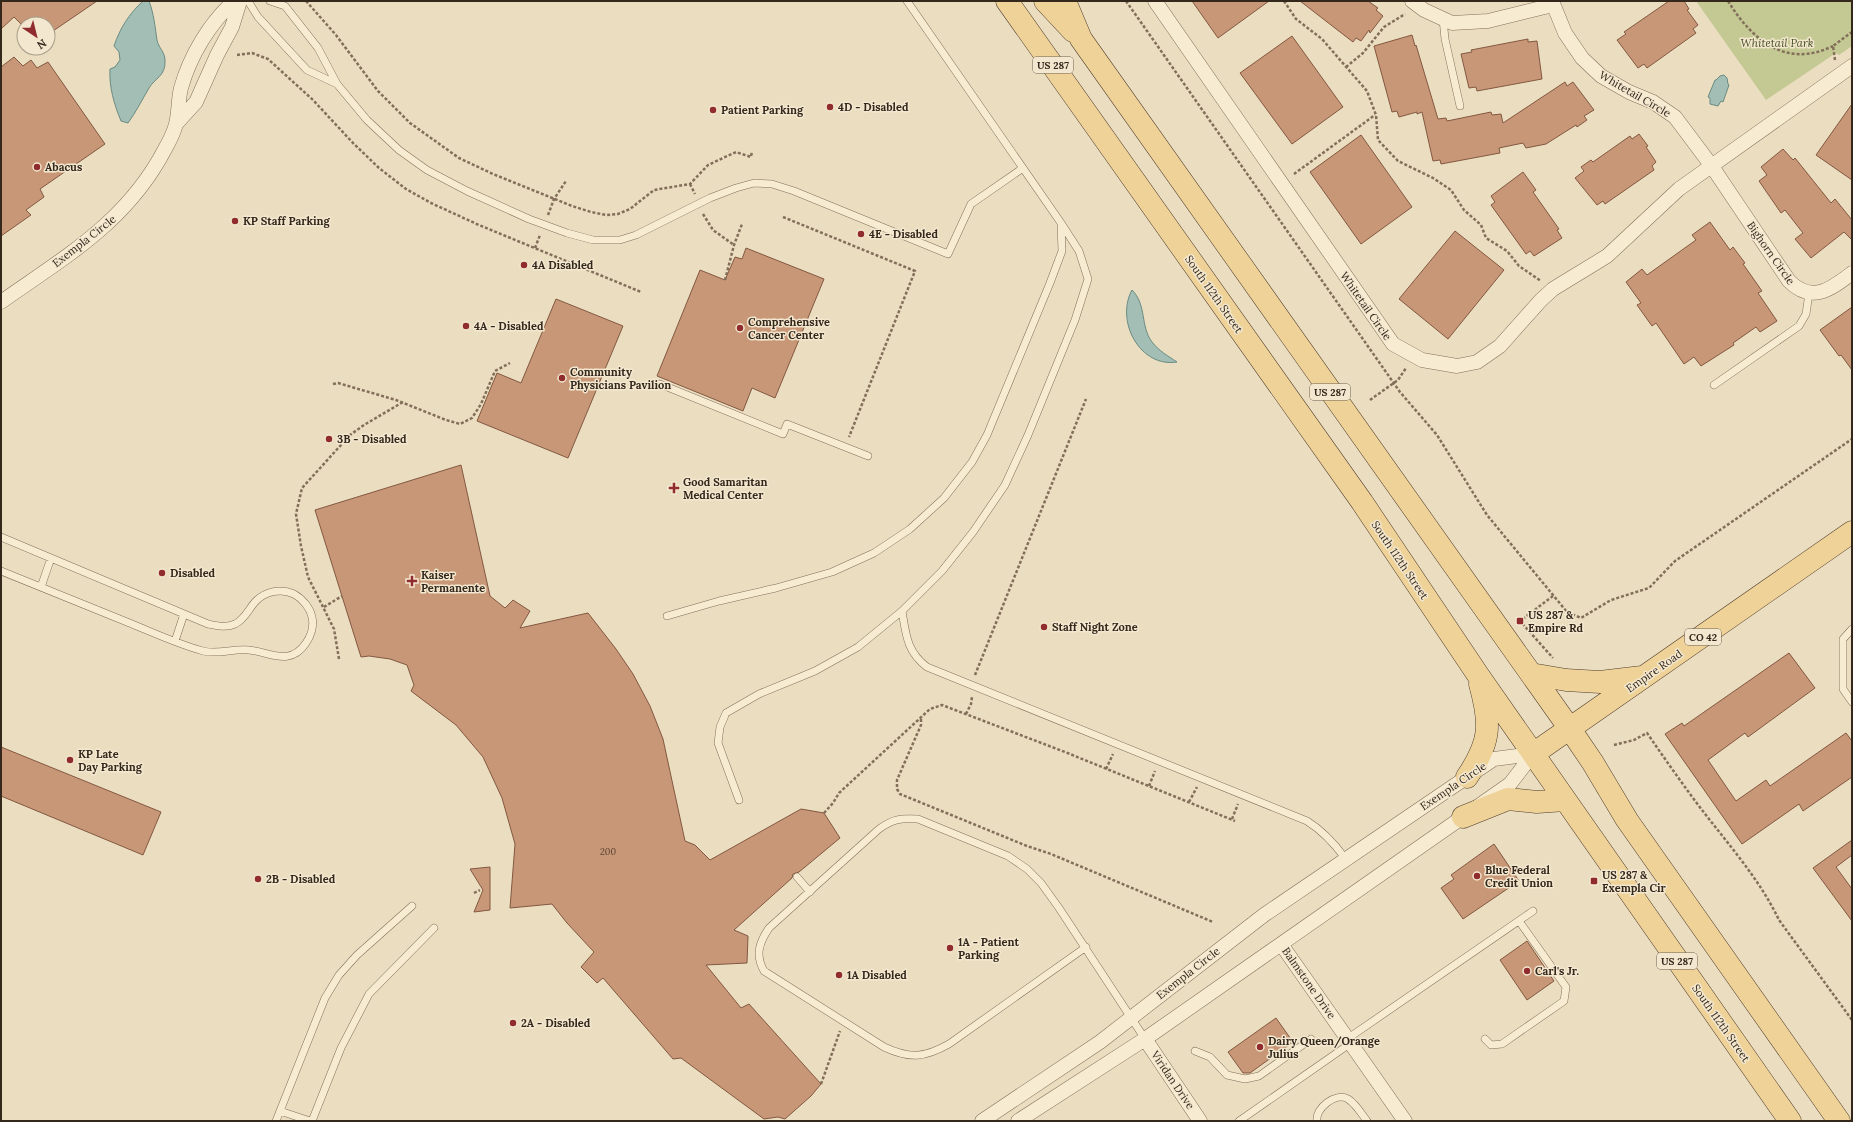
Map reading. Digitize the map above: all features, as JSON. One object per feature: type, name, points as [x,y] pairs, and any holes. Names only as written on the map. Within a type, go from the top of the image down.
[{"type":"main road","name":"South 112th Street","points":[[1007,1],[1362,502],[1478,675],[1790,1121]]},
{"type":"main road","points":[[1045,1],[1081,39]]},
{"type":"main road","name":"US 287","points":[[1065,1],[1081,39],[1594,763],[1627,820],[1839,1121]]},
{"type":"main road","name":"Empire Road","points":[[1533,754],[1852,532]]},
{"type":"main road","points":[[1531,674],[1566,680],[1600,682],[1645,677]]},
{"type":"main road","points":[[1467,777],[1482,752],[1488,731],[1484,700],[1478,675]]},
{"type":"main road","points":[[1463,817],[1508,798],[1537,802],[1565,800]]},
{"type":"street","name":"Exempla Circle","points":[[1,302],[107,225],[130,201],[148,178],[166,148],[176,124],[181,89],[192,59],[222,12],[234,1]]},
{"type":"street","name":"Exempla Circle","points":[[176,124],[196,102],[217,55],[232,27],[240,1]]},
{"type":"street","name":"Whitetail Circle","points":[[1155,1],[1393,344],[1422,360],[1457,366],[1477,362],[1500,346],[1541,300],[1553,289],[1607,256],[1679,188],[1852,66]]},
{"type":"street","points":[[1414,2],[1424,10],[1452,23],[1488,21],[1553,3]]},
{"type":"street","name":"Whitetail Circle","points":[[1553,3],[1565,33],[1582,58],[1601,76],[1629,92],[1653,102],[1675,117],[1711,165]]},
{"type":"street","name":"Bighorn Circle","points":[[1711,165],[1789,281],[1795,287],[1809,293]]},
{"type":"street","points":[[1809,293],[1824,292],[1852,273]]},
{"type":"street","name":"Exempla Circle","points":[[982,1121],[1100,1042],[1264,915],[1345,858],[1494,759],[1533,754]]},
{"type":"street","points":[[1018,1121],[1145,1039],[1510,784],[1533,754]]},
{"type":"street","name":"Balmstone Drive","points":[[1281,944],[1404,1121]]},
{"type":"street","name":"Viridan Drive","points":[[1145,1039],[1200,1121]]},
{"type":"lane","points":[[248,1],[258,17],[308,70],[337,84]]},
{"type":"lane","points":[[270,1],[285,6],[318,48],[337,84],[372,125],[398,150],[427,170],[467,191],[529,219],[567,233],[593,240],[620,240],[636,236],[699,203],[731,190],[754,183],[772,184],[800,193],[948,254],[970,204],[1023,168]]},
{"type":"lane","points":[[739,800],[718,743],[720,727],[726,713],[760,694],[815,671],[858,647],[902,611],[942,571],[973,532],[1005,485],[1028,435],[1075,320],[1088,279],[1079,251],[1061,223],[907,1]]},
{"type":"lane","points":[[1443,19],[1445,39],[1460,106]]},
{"type":"lane","points":[[667,616],[832,572],[874,554],[910,529],[944,498],[972,462],[987,435],[1062,251],[1061,223]]},
{"type":"lane","points":[[1714,385],[1799,326],[1806,314],[1809,293]]},
{"type":"lane","points":[[660,384],[783,434],[787,424],[846,446],[868,456]]},
{"type":"lane","points":[[1,537],[208,624],[224,627],[235,624],[244,617],[260,597],[278,591],[296,596],[307,606],[311,614],[313,620],[312,633],[307,643],[301,649],[289,656],[273,657],[247,649],[229,652],[205,651],[175,642],[1,570]]},
{"type":"lane","points":[[41,587],[51,558]]},
{"type":"lane","points":[[902,611],[910,648],[917,660],[927,667],[1307,821],[1319,828],[1345,858]]},
{"type":"lane","points":[[175,642],[184,614]]},
{"type":"lane","points":[[1852,629],[1843,639],[1843,689],[1852,702]]},
{"type":"lane","points":[[1086,947],[949,1044],[933,1053],[917,1056],[899,1053],[879,1044],[764,971],[760,963],[758,951],[761,941],[769,928],[879,829],[890,821],[902,818],[918,819],[1008,856],[1027,869],[1042,883],[1086,947],[1145,1039]]},
{"type":"lane","points":[[797,877],[810,892]]},
{"type":"lane","points":[[276,1121],[326,998],[339,975],[357,955],[412,906]]},
{"type":"lane","points":[[1240,1121],[1349,1041],[1532,912]]},
{"type":"lane","points":[[1485,1039],[1491,1045],[1502,1044],[1564,1001],[1566,987],[1519,920]]},
{"type":"lane","points":[[280,1111],[311,1121],[341,1048],[369,994],[434,928]]},
{"type":"lane","points":[[1195,1051],[1210,1057],[1227,1075],[1245,1079],[1259,1076],[1311,1039]]},
{"type":"lane","points":[[1317,1121],[1316,1116],[1320,1109],[1335,1098],[1346,1098],[1355,1104],[1367,1121]]},
{"type":"path","points":[[306,1],[336,35],[363,73],[397,112],[440,145],[473,165],[572,206],[606,215],[618,214],[630,209],[654,190],[690,184],[708,165],[736,152],[751,157],[752,151]]},
{"type":"path","points":[[1284,1],[1296,19],[1322,39],[1367,91],[1376,114],[1378,140],[1398,161],[1433,178],[1451,190],[1464,210],[1481,225],[1486,238],[1506,250],[1519,266],[1553,289]]},
{"type":"path","points":[[1728,1],[1747,28],[1759,40],[1772,48],[1786,52],[1800,54],[1818,52],[1833,46],[1852,32]]},
{"type":"path","points":[[1346,67],[1363,53],[1384,27],[1405,14],[1414,2]]},
{"type":"path","points":[[1833,46],[1838,76]]},
{"type":"path","points":[[237,55],[252,53],[268,59],[313,100],[353,143],[379,168],[406,189],[431,203],[479,225],[641,292]]},
{"type":"path","points":[[1262,195],[1281,184],[1376,114]]},
{"type":"path","points":[[690,184],[704,218],[713,230],[734,245]]},
{"type":"path","points":[[783,217],[915,271],[846,446]]},
{"type":"path","points":[[725,280],[734,245],[742,224]]},
{"type":"path","points":[[1370,400],[1398,380],[1414,356]]},
{"type":"path","points":[[333,384],[338,383],[403,402],[446,420],[460,424],[472,418],[481,404],[495,371],[510,363]]},
{"type":"path","points":[[966,714],[972,704],[972,686],[979,663],[1086,399]]},
{"type":"path","points":[[339,659],[334,629],[308,577],[301,546],[296,514],[302,488],[350,435],[403,402]]},
{"type":"path","points":[[311,614],[342,596]]},
{"type":"path","points":[[1553,596],[1520,621],[1558,663]]},
{"type":"path","points":[[824,813],[833,803],[838,793],[921,719],[930,709],[942,705],[1236,821]]},
{"type":"path","points":[[921,719],[921,725],[897,780],[897,789],[900,794],[1027,846],[1051,854],[1213,922]]},
{"type":"path","points":[[1614,745],[1634,740],[1647,733],[1701,809],[1739,857],[1770,901],[1779,920],[1852,1020]]},
{"type":"path","points":[[1106,769],[1118,744]]},
{"type":"path","points":[[1148,786],[1160,761]]},
{"type":"path","points":[[474,892],[480,890]]},
{"type":"path","points":[[821,1084],[844,1021]]},
{"type":"green space","name":"Whitetail Park","points":[[1696,1],[1852,1],[1852,46],[1839,55],[1836,53],[1766,100]]},
{"type":"water","points":[[143,1],[149,1],[151,6],[158,43],[165,57],[165,65],[164,70],[151,85],[128,123],[121,121],[116,108],[111,89],[110,69],[115,67],[120,60],[119,52],[114,46],[119,33],[129,16]]},
{"type":"water","points":[[1724,75],[1727,78],[1729,85],[1723,102],[1721,101],[1718,106],[1710,104],[1710,98],[1708,97],[1715,80]]},
{"type":"water","points":[[1132,290],[1140,302],[1148,336],[1161,351],[1177,362],[1164,362],[1152,358],[1142,350],[1134,340],[1129,328],[1127,315],[1128,302]]},
{"type":"building","points":[[1,1],[97,1],[56,29],[56,16],[16,16],[16,19],[14,17],[1,29]]},
{"type":"building","points":[[1192,1],[1269,1],[1218,38]]},
{"type":"building","points":[[1300,1],[1368,1],[1378,8],[1376,10],[1383,16],[1370,33],[1369,30],[1361,41],[1356,38],[1353,42]]},
{"type":"building","points":[[1669,1],[1684,1],[1689,9],[1687,10],[1698,25],[1693,29],[1696,33],[1647,68],[1644,64],[1638,68],[1617,40],[1626,34],[1624,32]]},
{"type":"building","points":[[1412,35],[1438,119],[1446,118],[1447,121],[1491,112],[1492,115],[1501,114],[1503,123],[1565,82],[1567,86],[1573,82],[1594,110],[1584,116],[1587,120],[1577,127],[1576,125],[1546,144],[1526,148],[1523,143],[1499,148],[1500,153],[1441,164],[1440,160],[1433,161],[1422,112],[1399,117],[1397,111],[1392,112],[1374,46]]},
{"type":"building","points":[[1292,36],[1343,107],[1292,144],[1240,73]]},
{"type":"building","points":[[1528,39],[1528,42],[1537,41],[1542,79],[1477,91],[1476,87],[1469,88],[1461,54],[1472,52],[1471,50]]},
{"type":"building","name":"Abacus","points":[[14,57],[23,66],[31,60],[37,68],[48,62],[105,144],[40,189],[44,197],[26,210],[31,215],[1,236],[1,67]]},
{"type":"building","points":[[1852,104],[1852,180],[1816,155]]},
{"type":"building","points":[[1639,134],[1648,146],[1646,147],[1656,162],[1652,166],[1654,170],[1605,204],[1603,201],[1597,205],[1575,178],[1584,171],[1581,167],[1591,160],[1593,162],[1630,136],[1632,139]]},
{"type":"building","points":[[1361,135],[1412,207],[1361,244],[1310,172]]},
{"type":"building","points":[[1783,149],[1793,160],[1795,158],[1831,203],[1835,199],[1852,220],[1852,240],[1844,232],[1811,258],[1795,239],[1803,233],[1785,210],[1781,213],[1759,181],[1767,175],[1761,167]]},
{"type":"building","points":[[1523,172],[1536,190],[1533,192],[1559,229],[1557,230],[1562,238],[1534,256],[1530,251],[1526,254],[1491,205],[1495,202],[1491,196]]},
{"type":"building","points":[[1710,222],[1730,250],[1733,247],[1745,263],[1743,264],[1762,291],[1758,293],[1777,321],[1760,332],[1756,327],[1733,343],[1734,345],[1701,366],[1694,357],[1684,364],[1656,323],[1652,326],[1637,305],[1641,303],[1626,282],[1642,269],[1647,275],[1696,240],[1692,235]]},
{"type":"building","points":[[1455,231],[1504,270],[1448,339],[1399,299]]},
{"type":"building","name":"Comprehensive Cancer Center","points":[[746,248],[824,279],[775,398],[752,388],[743,411],[657,376],[700,270],[725,280],[735,257],[742,259]]},
{"type":"building","name":"Community Physicians Pavilion","points":[[556,299],[623,326],[568,458],[477,421],[497,373],[521,383]]},
{"type":"building","points":[[1852,307],[1852,370],[1841,355],[1839,356],[1820,330]]},
{"type":"building","points":[[461,465],[490,596],[505,608],[513,600],[530,611],[520,628],[588,613],[633,674],[650,706],[663,739],[685,841],[695,845],[710,860],[801,809],[824,813],[840,838],[799,872],[793,874],[792,878],[734,930],[748,936],[747,963],[706,965],[741,1008],[749,1004],[821,1084],[811,1096],[785,1119],[778,1117],[764,1119],[681,1058],[673,1059],[603,978],[597,983],[581,967],[594,952],[567,923],[552,904],[510,908],[515,844],[502,798],[483,757],[456,725],[411,691],[414,685],[407,665],[390,659],[369,656],[361,657],[315,510]]},
{"type":"building","points":[[1789,653],[1815,688],[1748,737],[1745,733],[1708,760],[1736,801],[1766,780],[1770,786],[1846,733],[1852,741],[1852,777],[1803,811],[1799,804],[1742,844],[1665,734],[1682,723],[1684,726]]},
{"type":"building","points":[[1,747],[161,812],[143,855],[1,796]]},
{"type":"building","points":[[1852,840],[1852,855],[1836,867],[1852,889],[1852,921],[1813,868]]},
{"type":"building","points":[[1494,844],[1519,881],[1463,919],[1441,888],[1454,879],[1451,875]]},
{"type":"building","points":[[490,867],[490,910],[474,912],[483,890],[470,869]]},
{"type":"building","name":"Carl's Jr.","points":[[1527,941],[1554,981],[1527,1000],[1500,960]]},
{"type":"building","name":"Dairy Queen/Orange Julius","points":[[1276,1018],[1293,1042],[1250,1073],[1243,1073],[1228,1052]]},
{"type":"place","name":"4D - Disabled","points":[[830,107]]},
{"type":"place","name":"Patient Parking","points":[[713,110]]},
{"type":"place","name":"Abacus","points":[[37,167]]},
{"type":"place","name":"KP Staff Parking","points":[[235,221]]},
{"type":"place","name":"4E - Disabled","points":[[861,234]]},
{"type":"place","name":"4A Disabled","points":[[524,265]]},
{"type":"place","name":"4A - Disabled","points":[[466,326]]},
{"type":"place","name":"Comprehensive Cancer Center","points":[[740,328]]},
{"type":"place","name":"Community Physicians Pavilion","points":[[562,378]]},
{"type":"place","name":"3B - Disabled","points":[[329,439]]},
{"type":"place","name":"Good Samaritan Medical Center","points":[[674,488]]},
{"type":"place","name":"Disabled","points":[[162,573]]},
{"type":"place","name":"Kaiser Permanente","points":[[412,581]]},
{"type":"place","name":"US 287 & Empire Rd","points":[[1520,621]]},
{"type":"place","name":"Staff Night Zone","points":[[1044,627]]},
{"type":"place","name":"KP Late Day Parking","points":[[70,760]]},
{"type":"place","name":"Blue Federal Credit Union","points":[[1477,876]]},
{"type":"place","name":"2B - Disabled","points":[[258,879]]},
{"type":"place","name":"US 287 & Exempla Cir","points":[[1594,881]]},
{"type":"place","name":"1A - Patient Parking","points":[[950,948]]},
{"type":"place","name":"Carl's Jr.","points":[[1527,971]]},
{"type":"place","name":"1A Disabled","points":[[839,975]]},
{"type":"place","name":"2A - Disabled","points":[[513,1023]]},
{"type":"place","name":"Dairy Queen/Orange Julius","points":[[1260,1047]]}]
